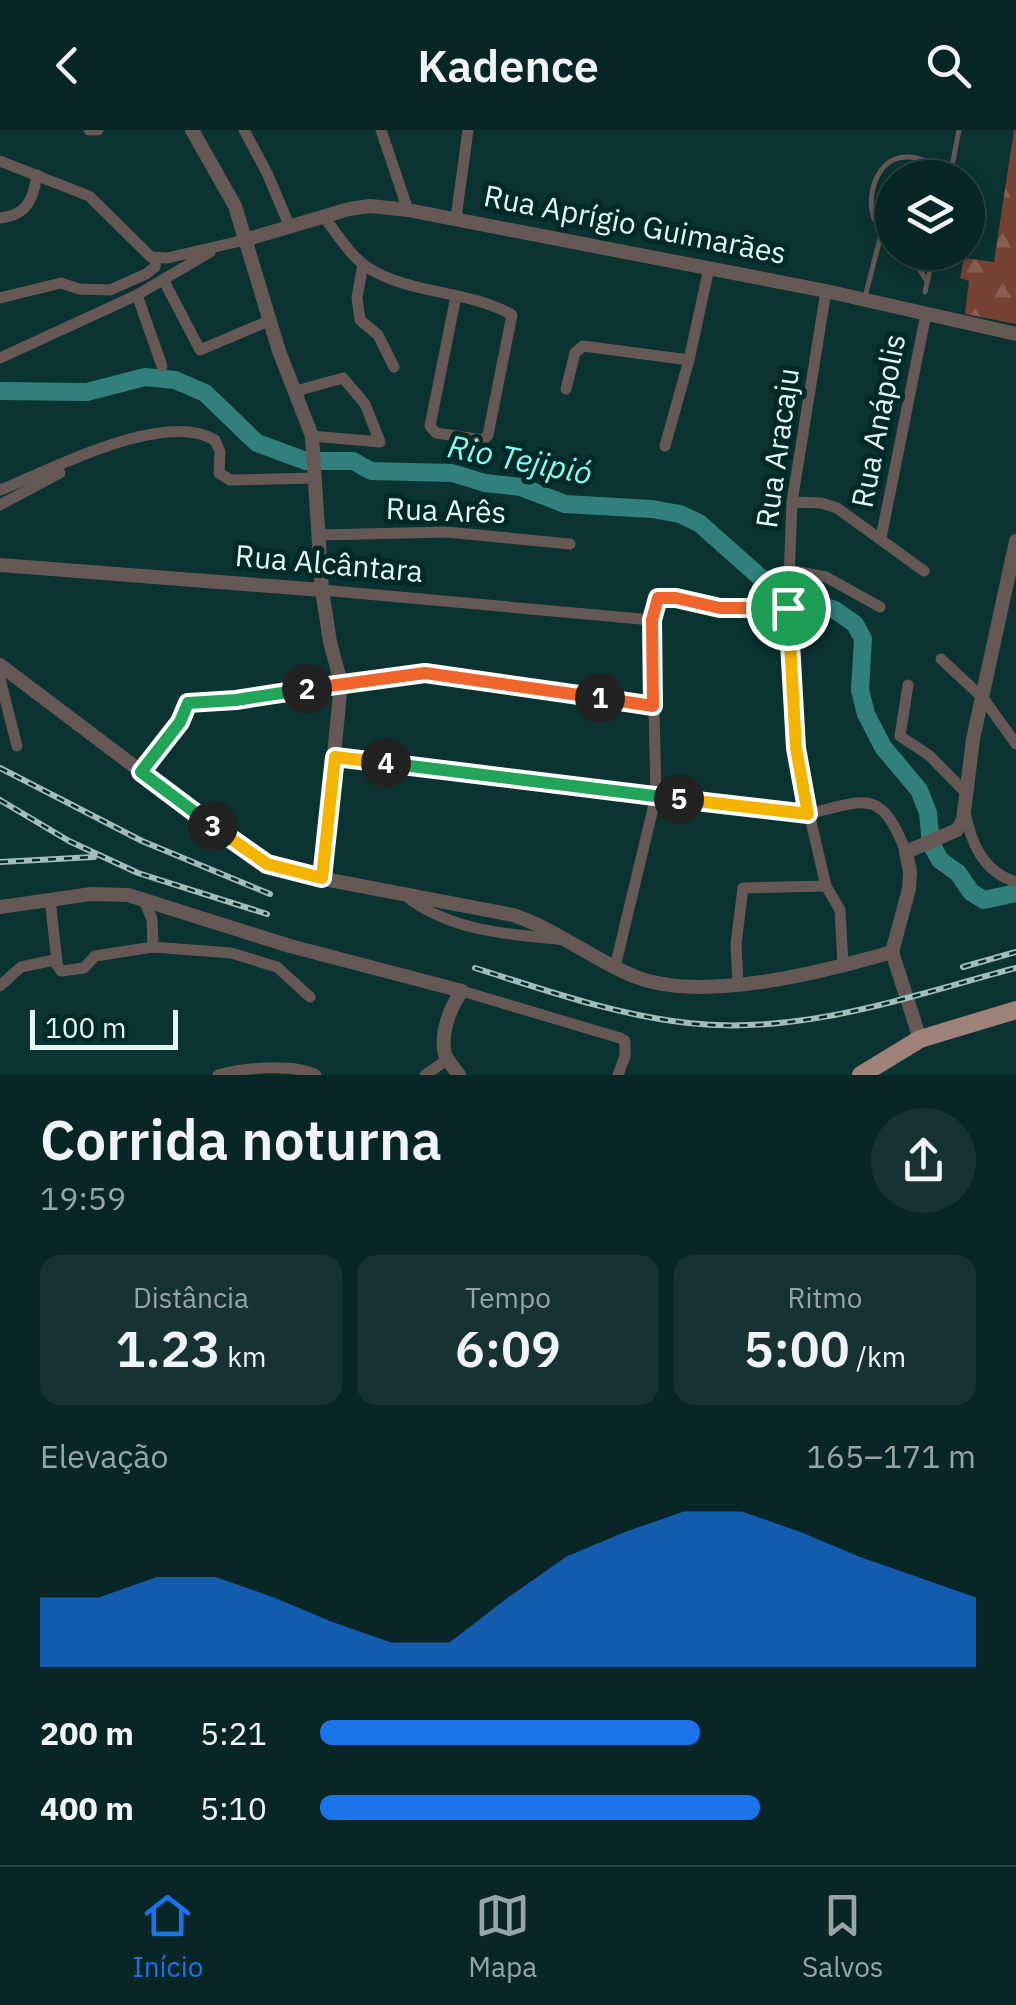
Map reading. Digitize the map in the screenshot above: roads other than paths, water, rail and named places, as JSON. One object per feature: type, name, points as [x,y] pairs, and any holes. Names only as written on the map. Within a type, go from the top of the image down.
[{"type":"main road","points":[[862,1075],[920,1039],[1016,1010]]},
{"type":"street","points":[[88,130],[98,130]]},
{"type":"street","points":[[192,130],[235,206],[313,439],[322,590],[341,683],[322,878]]},
{"type":"street","points":[[244,130],[290,227]]},
{"type":"street","points":[[381,130],[408,210]]},
{"type":"street","points":[[456,218],[468,130]]},
{"type":"street","points":[[0,160],[89,196],[144,252],[156,258],[245,240]]},
{"type":"street","points":[[0,218],[15,216],[26,209],[38,175]]},
{"type":"street","name":"Rua Aprígio Guimarães","points":[[245,240],[370,206],[408,210],[923,309],[1016,334]]},
{"type":"street","points":[[323,216],[363,264],[391,280],[456,296],[512,315],[488,435],[483,440],[436,433],[430,426],[456,296]]},
{"type":"street","points":[[0,358],[164,281],[221,245]]},
{"type":"street","points":[[0,298],[61,284],[90,291],[110,290],[146,274],[156,266],[156,258]]},
{"type":"street","points":[[363,264],[357,298],[360,320],[378,335],[394,366]]},
{"type":"street","points":[[665,446],[709,268]]},
{"type":"street","points":[[164,281],[200,350],[271,320]]},
{"type":"street","name":"Rua Aracaju","points":[[826,291],[792,502],[788,606],[796,748],[826,886],[840,910],[843,964]]},
{"type":"street","points":[[136,295],[162,366]]},
{"type":"street","name":"Rua Anápolis","points":[[881,538],[923,309]]},
{"type":"street","points":[[566,389],[575,353],[583,346],[689,360]]},
{"type":"street","points":[[296,391],[343,378],[365,404],[380,442],[313,439]]},
{"type":"street","points":[[0,490],[112,445],[160,432],[198,432],[218,445],[219,473],[230,480],[316,476]]},
{"type":"street","points":[[0,505],[112,445]]},
{"type":"street","points":[[792,502],[837,508],[924,571]]},
{"type":"street","name":"Rua Arês","points":[[320,535],[446,532],[570,544]]},
{"type":"street","points":[[1016,541],[970,761],[965,812],[976,850],[997,875],[1016,882]]},
{"type":"street","name":"Rua Alcântara","points":[[0,565],[652,620]]},
{"type":"street","points":[[789,571],[826,577],[880,606]]},
{"type":"street","points":[[614,967],[656,796],[652,620],[655,602],[662,597],[720,608],[788,606]]},
{"type":"street","points":[[941,659],[983,698],[1016,744]]},
{"type":"street","points":[[0,664],[267,864],[536,923],[614,967],[659,985],[738,984],[892,952]]},
{"type":"street","points":[[141,772],[180,722],[188,702],[236,700],[425,673],[653,706]]},
{"type":"street","points":[[0,679],[17,746]]},
{"type":"street","points":[[908,685],[900,736],[930,756],[966,793]]},
{"type":"street","points":[[335,757],[808,814],[862,803],[876,805],[893,820],[910,872],[904,913],[892,952],[920,1039]]},
{"type":"street","points":[[906,852],[957,830],[965,812]]},
{"type":"street","points":[[738,984],[736,944],[743,888],[826,886]]},
{"type":"street","points":[[0,907],[112,894],[143,898],[320,954],[610,1034],[624,1041],[618,1075]]},
{"type":"street","points":[[143,898],[152,919],[152,948]]},
{"type":"street","points":[[50,899],[60,971],[87,966],[95,956],[152,948],[231,953],[287,973],[310,998]]},
{"type":"street","points":[[0,986],[24,966],[57,962]]},
{"type":"street","points":[[459,1075],[446,1057],[450,1012],[462,991]]},
{"type":"street","points":[[426,1075],[446,1057]]},
{"type":"street","points":[[218,1075],[235,1070],[305,1070],[316,1075]]},
{"type":"lane","points":[[953,160],[959,130]]},
{"type":"lane","points":[[893,160],[903,156],[921,160]]},
{"type":"lane","points":[[875,185],[869,199],[875,220]]},
{"type":"lane","points":[[864,300],[875,255]]},
{"type":"lane","points":[[921,270],[928,282]]},
{"type":"lane","points":[[926,292],[930,270]]},
{"type":"waterway","name":"Rio Tejipió","points":[[0,391],[87,392],[145,377],[175,380],[205,393],[257,443],[306,461],[353,461],[371,471],[452,473],[485,483],[521,487],[565,504],[652,509],[680,514],[699,523],[760,577],[787,593],[835,610],[855,624],[863,639],[860,690],[866,714],[883,747],[919,790],[928,813],[931,844],[940,860],[984,900],[1016,893]]},
{"type":"railway","points":[[0,768],[142,841],[270,894]]},
{"type":"railway","points":[[0,800],[69,841],[138,873],[267,914]]},
{"type":"railway","points":[[0,862],[94,857]]},
{"type":"railway","points":[[963,967],[1016,952]]},
{"type":"railway","points":[[475,968],[634,1014],[730,1026],[772,1024],[854,1011],[1016,968]]}]
